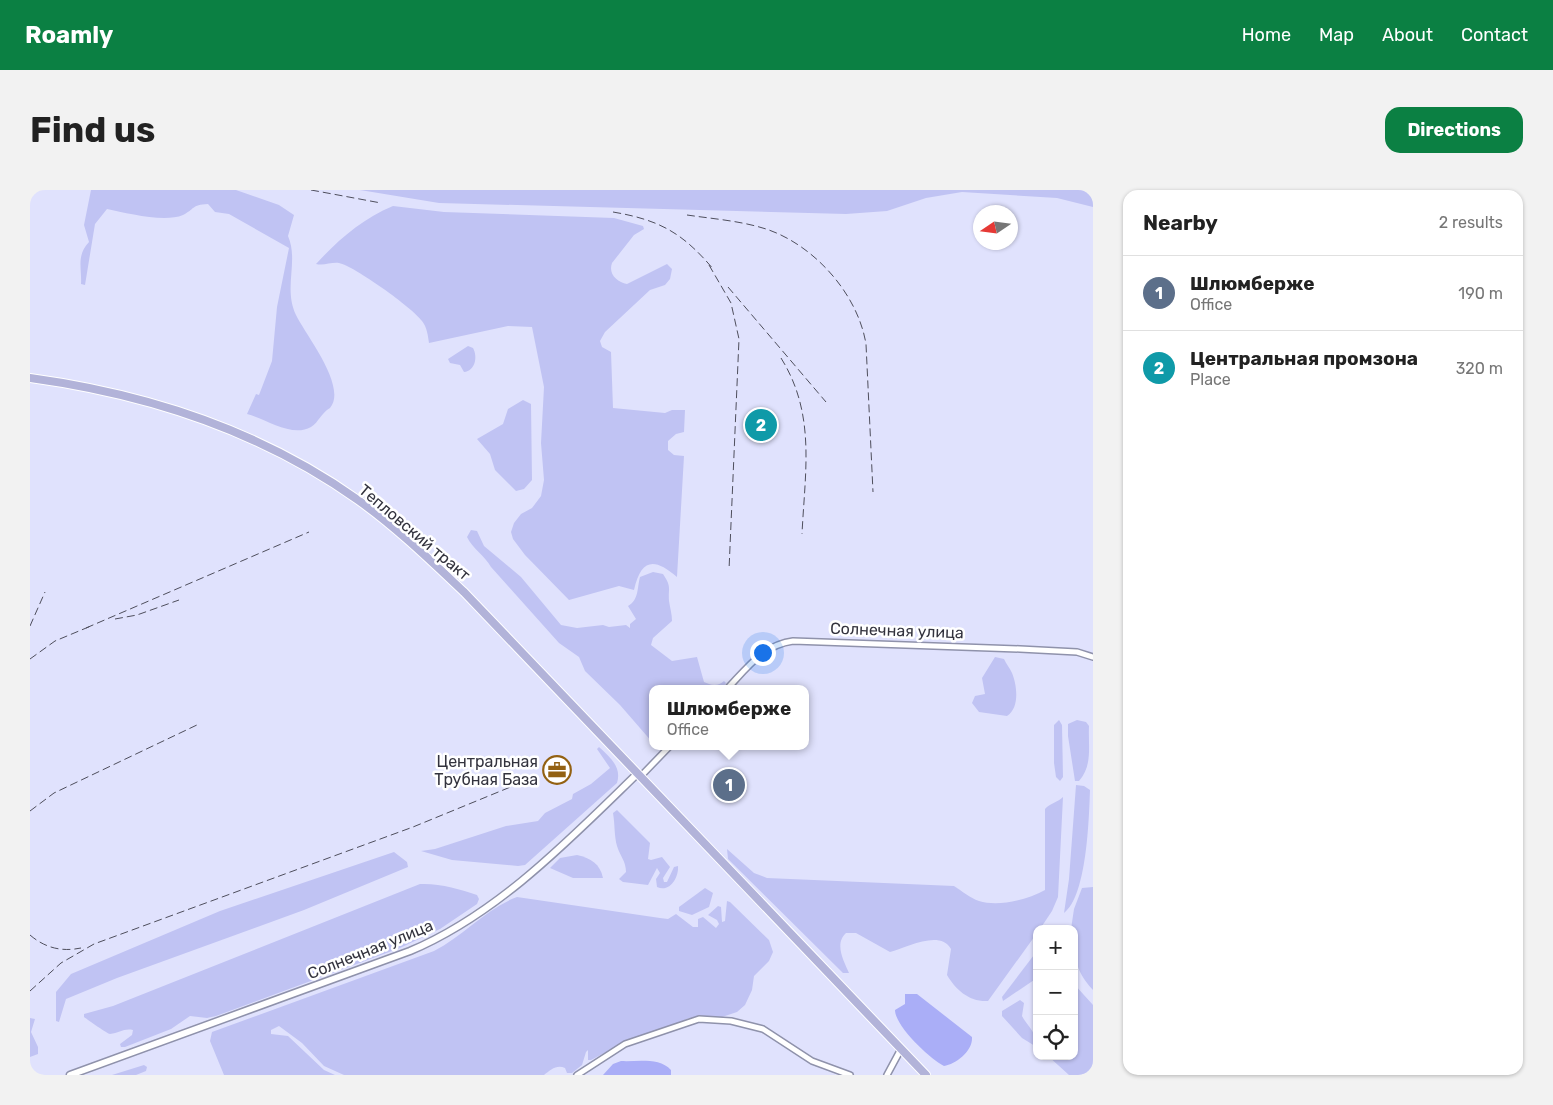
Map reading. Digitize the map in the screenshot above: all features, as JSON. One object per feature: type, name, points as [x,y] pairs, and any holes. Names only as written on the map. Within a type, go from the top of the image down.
[{"type":"main road","name":"Тепловский тракт","points":[[30,378],[104,390],[193,416],[275,451],[332,483],[385,521],[449,578],[926,1075]]},
{"type":"street","name":"Солнечная улица","points":[[732,685],[762,653],[775,646],[793,641],[1083,653],[1093,657]]},
{"type":"street","name":"Солнечная улица","points":[[70,1075],[410,951],[437,939],[505,893],[529,874],[666,750]]},
{"type":"street","points":[[577,1075],[625,1044],[699,1019],[731,1021],[763,1029],[812,1062],[850,1075]]},
{"type":"street","points":[[887,1075],[901,1050]]},
{"type":"shaded area","points":[[91,190],[236,190],[279,205],[294,215],[288,236],[292,255],[292,305],[330,374],[334,387],[334,399],[330,408],[324,412],[314,425],[304,430],[287,429],[247,414],[256,394],[259,395],[272,361],[277,307],[289,248],[229,214],[215,212],[208,204],[196,206],[183,215],[166,218],[156,218],[107,209],[95,224],[85,285],[81,284],[80,262],[82,252],[89,242],[84,225]]},
{"type":"shaded area","points":[[360,190],[1093,190],[1093,207],[1057,198],[962,192],[926,198],[887,211],[846,214],[439,203]]},
{"type":"shaded area","points":[[393,206],[444,212],[614,218],[643,226],[644,229],[634,235],[612,263],[612,274],[627,284],[667,264],[672,269],[670,279],[665,285],[650,290],[605,332],[600,341],[602,347],[611,352],[613,408],[665,413],[672,410],[685,410],[684,432],[676,434],[668,441],[668,450],[674,455],[684,456],[677,577],[662,566],[650,564],[640,572],[634,590],[619,586],[569,600],[525,555],[513,539],[511,532],[514,523],[521,514],[532,508],[541,496],[544,480],[541,443],[544,387],[532,327],[508,326],[429,343],[422,321],[383,288],[339,263],[316,264],[351,231],[371,217]]},
{"type":"shaded area","points":[[468,346],[473,348],[475,359],[471,369],[464,372],[460,365],[450,363],[448,359]]},
{"type":"shaded area","points":[[523,400],[531,404],[532,480],[524,489],[516,491],[495,470],[490,454],[477,439],[503,424],[508,409]]},
{"type":"shaded area","points":[[471,530],[477,531],[484,546],[521,577],[561,625],[577,628],[626,625],[630,628],[630,624],[636,619],[628,606],[636,597],[640,577],[653,572],[663,574],[669,585],[672,621],[653,638],[651,645],[672,661],[697,657],[704,682],[714,685],[649,685],[649,738],[620,705],[585,671],[579,657],[559,643],[491,567],[467,537]]},
{"type":"shaded area","points":[[995,657],[1004,659],[1012,673],[1015,684],[1016,702],[1014,708],[1007,716],[979,712],[972,703],[975,696],[985,694],[982,678]]},
{"type":"shaded area","points":[[724,681],[726,683],[725,685],[714,685]]},
{"type":"shaded area","points":[[1059,720],[1062,725],[1063,777],[1060,781],[1056,777],[1054,763],[1054,725]]},
{"type":"shaded area","points":[[1077,720],[1086,722],[1089,726],[1089,755],[1083,775],[1079,781],[1075,781],[1068,724]]},
{"type":"shaded area","points":[[599,747],[616,767],[618,772],[617,783],[525,865],[452,860],[421,851],[435,849],[506,826],[538,821],[545,813],[572,799],[573,794],[591,784],[610,768],[597,749]]},
{"type":"shaded area","points":[[1076,785],[1084,786],[1090,790],[1087,837],[1078,891],[1072,904],[1064,913],[1069,879]]},
{"type":"shaded area","points":[[1063,797],[1058,897],[1043,925],[1033,925],[1033,939],[988,1001],[969,997],[955,986],[947,975],[951,949],[946,943],[939,940],[922,942],[890,952],[856,933],[846,933],[842,937],[840,947],[849,973],[843,973],[728,859],[727,849],[754,873],[767,878],[954,886],[979,901],[987,903],[1012,902],[1045,890],[1045,809]]},
{"type":"shaded area","points":[[617,810],[650,843],[648,859],[662,857],[670,867],[663,878],[664,882],[667,882],[674,867],[678,866],[677,875],[670,886],[666,888],[657,887],[656,879],[660,873],[657,868],[648,885],[623,882],[619,879],[626,872],[615,838],[613,813]]},
{"type":"shaded area","points":[[394,852],[407,862],[408,867],[304,910],[117,978],[66,999],[59,1022],[56,1021],[56,992],[71,974],[220,911]]},
{"type":"shaded area","points":[[577,855],[594,862],[600,869],[603,878],[573,878],[550,868],[560,858]]},
{"type":"shaded area","points":[[420,884],[442,885],[477,895],[479,899],[477,904],[440,929],[400,948],[216,1016],[207,1018],[190,1016],[171,1029],[125,1047],[121,1047],[120,1044],[132,1035],[133,1030],[110,1034],[84,1017],[84,1014],[113,1006]]},
{"type":"shaded area","points":[[1093,887],[1093,990],[1078,967],[1078,925],[1072,925],[1074,909],[1082,888]]},
{"type":"shaded area","points":[[705,888],[713,893],[709,907],[692,915],[679,911],[679,907]]},
{"type":"shaded area","points":[[517,897],[668,919],[676,914],[693,927],[698,927],[698,919],[703,917],[716,928],[719,924],[717,920],[708,915],[718,906],[721,907],[722,922],[725,921],[727,901],[769,940],[773,952],[769,961],[754,976],[752,990],[745,1005],[737,1012],[719,1018],[689,1018],[672,1026],[631,1039],[591,1060],[588,1060],[588,1050],[582,1065],[572,1073],[567,1073],[565,1068],[556,1067],[544,1075],[344,1075],[324,1066],[302,1043],[279,1026],[271,1030],[271,1034],[288,1036],[324,1070],[335,1075],[224,1075],[210,1041],[212,1032],[434,951],[495,908]]},
{"type":"shaded area","points":[[1033,956],[1033,981],[1003,1001],[1002,997]]},
{"type":"shaded area","points":[[1078,988],[1093,1005],[1093,1075],[1069,1075],[1052,1060],[1078,1060]]},
{"type":"shaded area","points":[[905,994],[917,994],[972,1037],[970,1047],[963,1056],[954,1063],[944,1066],[930,1057],[914,1041],[901,1025],[895,1010],[905,1004]]},
{"type":"shaded area","points":[[1020,1000],[1024,1003],[1022,1016],[1033,1032],[1033,1045],[1022,1038],[1002,1016],[1002,1011]]},
{"type":"shaded area","points":[[30,1018],[35,1019],[31,1032],[38,1047],[38,1054],[30,1057]]},
{"type":"shaded area","points":[[621,1061],[660,1063],[671,1070],[671,1075],[603,1075],[613,1064]]},
{"type":"shaded area","points":[[144,1065],[147,1067],[146,1071],[136,1075],[112,1075]]},
{"type":"railway","points":[[311,190],[381,203]]},
{"type":"railway","points":[[613,212],[644,219],[670,230],[692,246],[714,270]]},
{"type":"railway","points":[[687,215],[749,224],[786,238],[803,248],[818,261],[844,291],[854,308],[866,344],[873,492]]},
{"type":"railway","points":[[709,265],[731,303],[739,339],[729,570]]},
{"type":"railway","points":[[728,287],[826,402]]},
{"type":"railway","points":[[781,358],[792,379],[804,422],[806,465],[802,534]]},
{"type":"railway","points":[[86,628],[309,532]]},
{"type":"railway","points":[[30,626],[45,592]]},
{"type":"railway","points":[[115,619],[137,615],[179,600]]},
{"type":"railway","points":[[30,659],[55,641],[91,626]]},
{"type":"railway","points":[[30,811],[54,793],[199,724]]},
{"type":"railway","points":[[30,991],[61,963],[94,944],[413,827],[530,779]]},
{"type":"railway","points":[[30,935],[54,948],[81,948]]},
{"type":"place","name":"Центральная промзона","points":[[761,425]]},
{"type":"place","name":"Центральная Трубная База","points":[[557,770]]},
{"type":"place","name":"Шлюмберже","points":[[729,785]]}]
